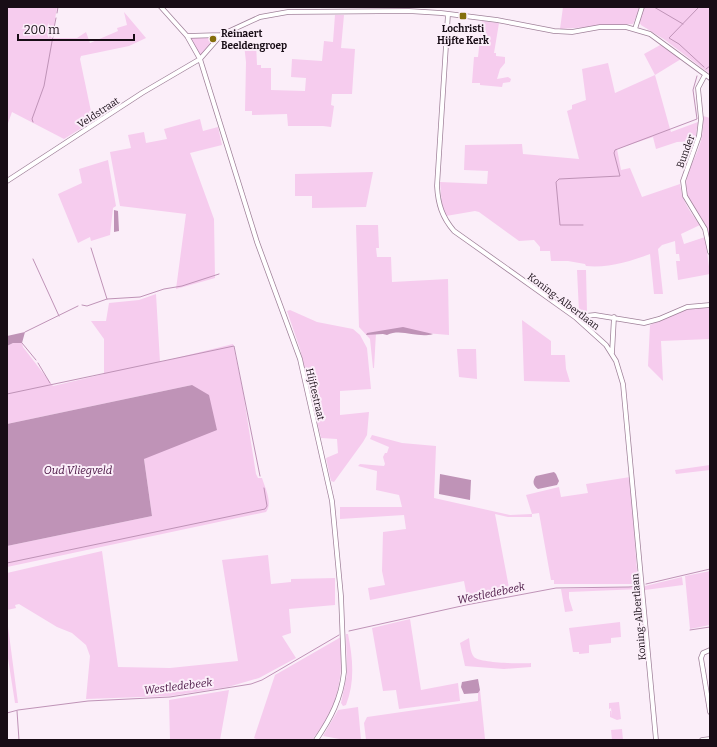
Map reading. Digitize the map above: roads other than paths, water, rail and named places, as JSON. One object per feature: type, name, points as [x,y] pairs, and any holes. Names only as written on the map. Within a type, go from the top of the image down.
[{"type":"street","name":"Hijftestraat","points":[[161,7],[187,36],[200,59],[257,242],[294,341],[332,502],[340,588],[344,672],[343,684],[335,710],[316,740]]},
{"type":"street","points":[[635,28],[642,7]]},
{"type":"street","points":[[187,36],[221,34],[260,18],[288,10],[409,11],[448,14],[497,20],[554,31],[572,32],[610,26],[635,28],[658,39],[710,78]]},
{"type":"street","name":"Koning-Albertlaan","points":[[448,14],[437,186],[440,209],[446,222],[454,231],[575,317],[598,337],[612,353],[623,384],[656,740]]},
{"type":"street","name":"Veldstraat","points":[[7,181],[142,93],[200,59],[221,34]]},
{"type":"street","name":"Bunder","points":[[706,74],[698,88],[701,119],[699,136],[684,181],[685,196],[705,229],[710,252]]},
{"type":"street","points":[[575,317],[595,315],[644,323],[659,319],[687,307],[710,305]]},
{"type":"street","points":[[612,353],[614,317]]},
{"type":"street","points":[[710,650],[705,652],[701,658],[710,712]]},
{"type":"street","points":[[702,740],[710,739]]},
{"type":"water","points":[[114,210],[118,211],[119,231],[114,232]]},
{"type":"water","points":[[403,327],[433,334],[422,335],[393,333],[387,335],[366,335],[367,333]]},
{"type":"water","points":[[25,332],[22,343],[13,343],[7,346],[7,336]]},
{"type":"water","name":"Oud Vliegveld","points":[[192,385],[209,395],[217,430],[144,459],[152,516],[7,546],[7,424]]},
{"type":"water","points":[[554,472],[559,481],[557,485],[538,489],[535,486],[534,482],[536,476]]},
{"type":"water","points":[[440,474],[471,480],[470,500],[439,494]]},
{"type":"water","points":[[478,679],[480,690],[478,693],[464,694],[461,687],[462,682]]},
{"type":"waterway","points":[[57,13],[58,7]]},
{"type":"waterway","points":[[654,7],[683,24]]},
{"type":"waterway","points":[[699,7],[669,38],[679,44],[704,67]]},
{"type":"waterway","points":[[53,33],[56,18]]},
{"type":"waterway","points":[[33,122],[32,119],[44,86],[53,36]]},
{"type":"waterway","points":[[706,69],[710,66]]},
{"type":"waterway","points":[[583,225],[560,225],[556,182],[559,179],[620,176],[614,153],[615,150],[697,119],[693,90],[697,76]]},
{"type":"waterway","points":[[91,248],[107,299]]},
{"type":"waterway","points":[[33,259],[59,316]]},
{"type":"waterway","points":[[82,305],[87,306],[107,299],[140,297],[219,274]]},
{"type":"waterway","points":[[25,332],[78,306]]},
{"type":"waterway","points":[[22,343],[36,360]]},
{"type":"waterway","points":[[7,394],[234,346],[260,476]]},
{"type":"waterway","points":[[38,363],[50,383]]},
{"type":"waterway","points":[[7,563],[265,509],[267,506],[264,488]]},
{"type":"waterway","name":"Westledebeek","points":[[646,584],[710,569]]},
{"type":"waterway","name":"Westledebeek","points":[[349,631],[466,605],[556,588],[639,586]]},
{"type":"waterway","points":[[690,630],[710,627]]},
{"type":"waterway","name":"Westledebeek","points":[[7,713],[18,710],[88,701],[170,697],[251,684],[262,680],[339,635]]},
{"type":"waterway","points":[[17,711],[19,740]]},
{"type":"place","name":"Lochristi Hijfte Kerk","points":[[463,16]]},
{"type":"place","name":"Reinaert Beeldengroep","points":[[213,39]]}]
